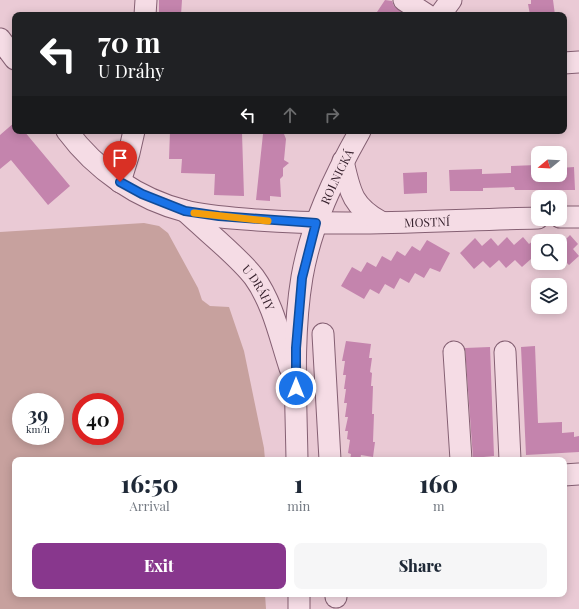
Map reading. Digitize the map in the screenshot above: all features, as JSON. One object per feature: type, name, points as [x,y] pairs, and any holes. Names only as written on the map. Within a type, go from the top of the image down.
[{"type":"street","points":[[145,12],[146,0]]},
{"type":"street","points":[[404,0],[422,12]]},
{"type":"street","points":[[442,12],[450,0]]},
{"type":"street","points":[[0,39],[12,55]]},
{"type":"street","points":[[567,63],[579,62]]},
{"type":"street","name":"U DRÁHY","points":[[70,134],[93,161],[120,182],[142,194],[185,211],[219,216],[316,223],[302,278],[296,348],[297,457]]},
{"type":"street","points":[[120,182],[133,134]]},
{"type":"street","name":"ROLNICKÁ","points":[[316,223],[343,161],[358,134]]},
{"type":"street","points":[[343,161],[355,200],[360,207],[381,222]]},
{"type":"street","name":"U DRÁHY","points":[[185,211],[254,278],[264,294],[271,312],[296,388]]},
{"type":"street","points":[[567,217],[579,217]]},
{"type":"street","name":"MOSTNÍ","points":[[316,223],[531,218]]},
{"type":"street","points":[[323,334],[330,457]]},
{"type":"street","points":[[454,352],[461,457]]},
{"type":"street","points":[[505,352],[510,457]]},
{"type":"street","points":[[567,475],[579,474]]},
{"type":"street","points":[[299,597],[299,609]]},
{"type":"shaded area","points":[[144,223],[159,226],[168,233],[198,288],[202,300],[210,306],[229,307],[244,351],[265,457],[12,457],[12,597],[265,597],[266,609],[0,609],[0,232]]},
{"type":"building","points":[[159,0],[182,0],[181,12],[159,12]]},
{"type":"building","points":[[385,0],[392,1],[394,6],[401,12],[377,12]]},
{"type":"building","points":[[531,0],[553,0],[555,12],[529,12],[528,4],[531,4]]},
{"type":"building","points":[[12,125],[12,134],[27,134],[70,186],[48,205],[11,160],[0,169],[0,135]]},
{"type":"building","points":[[170,134],[242,134],[244,196],[214,195],[215,174],[181,173],[182,159],[169,159]]},
{"type":"building","points":[[263,134],[284,134],[286,139],[284,160],[289,163],[283,168],[283,176],[280,179],[281,197],[270,196],[270,201],[256,200]]},
{"type":"building","points":[[531,165],[531,182],[567,182],[567,168],[574,167],[575,190],[515,190],[514,187],[483,188],[483,191],[450,191],[449,170],[482,169],[482,174],[511,173],[511,166]]},
{"type":"building","points":[[427,172],[427,193],[404,194],[403,173]]},
{"type":"building","points":[[570,235],[578,244],[573,249],[579,256],[569,265],[567,263],[567,238]]},
{"type":"building","points":[[507,237],[514,245],[523,237],[529,244],[531,242],[531,259],[522,267],[515,260],[506,268],[499,260],[490,268],[483,261],[474,269],[460,253],[475,238],[482,246],[491,238],[498,246]]},
{"type":"building","points":[[427,240],[450,253],[440,272],[430,268],[424,278],[415,273],[409,283],[400,278],[394,289],[385,284],[379,294],[370,289],[364,299],[341,286],[352,267],[361,272],[367,262],[376,267],[382,256],[391,261],[397,251],[405,256],[412,246],[420,251]]},
{"type":"building","points":[[346,341],[371,344],[369,358],[372,358],[370,372],[372,373],[371,386],[373,386],[373,442],[375,442],[373,457],[361,455],[361,457],[350,457],[351,454],[348,453],[350,440],[347,439],[348,431],[345,431],[348,417],[345,417],[347,403],[344,403],[346,375],[343,375],[345,361],[342,361]]},
{"type":"building","points":[[535,346],[538,423],[562,422],[562,433],[574,432],[574,437],[579,436],[579,452],[526,455],[521,347]]},
{"type":"building","points":[[490,347],[494,456],[473,457],[465,348]]},
{"type":"slow traffic","points":[[194,213],[268,221]]},
{"type":"route","points":[[120,182],[162,203],[185,211],[268,221],[316,223],[302,278],[296,348],[296,388]]}]
